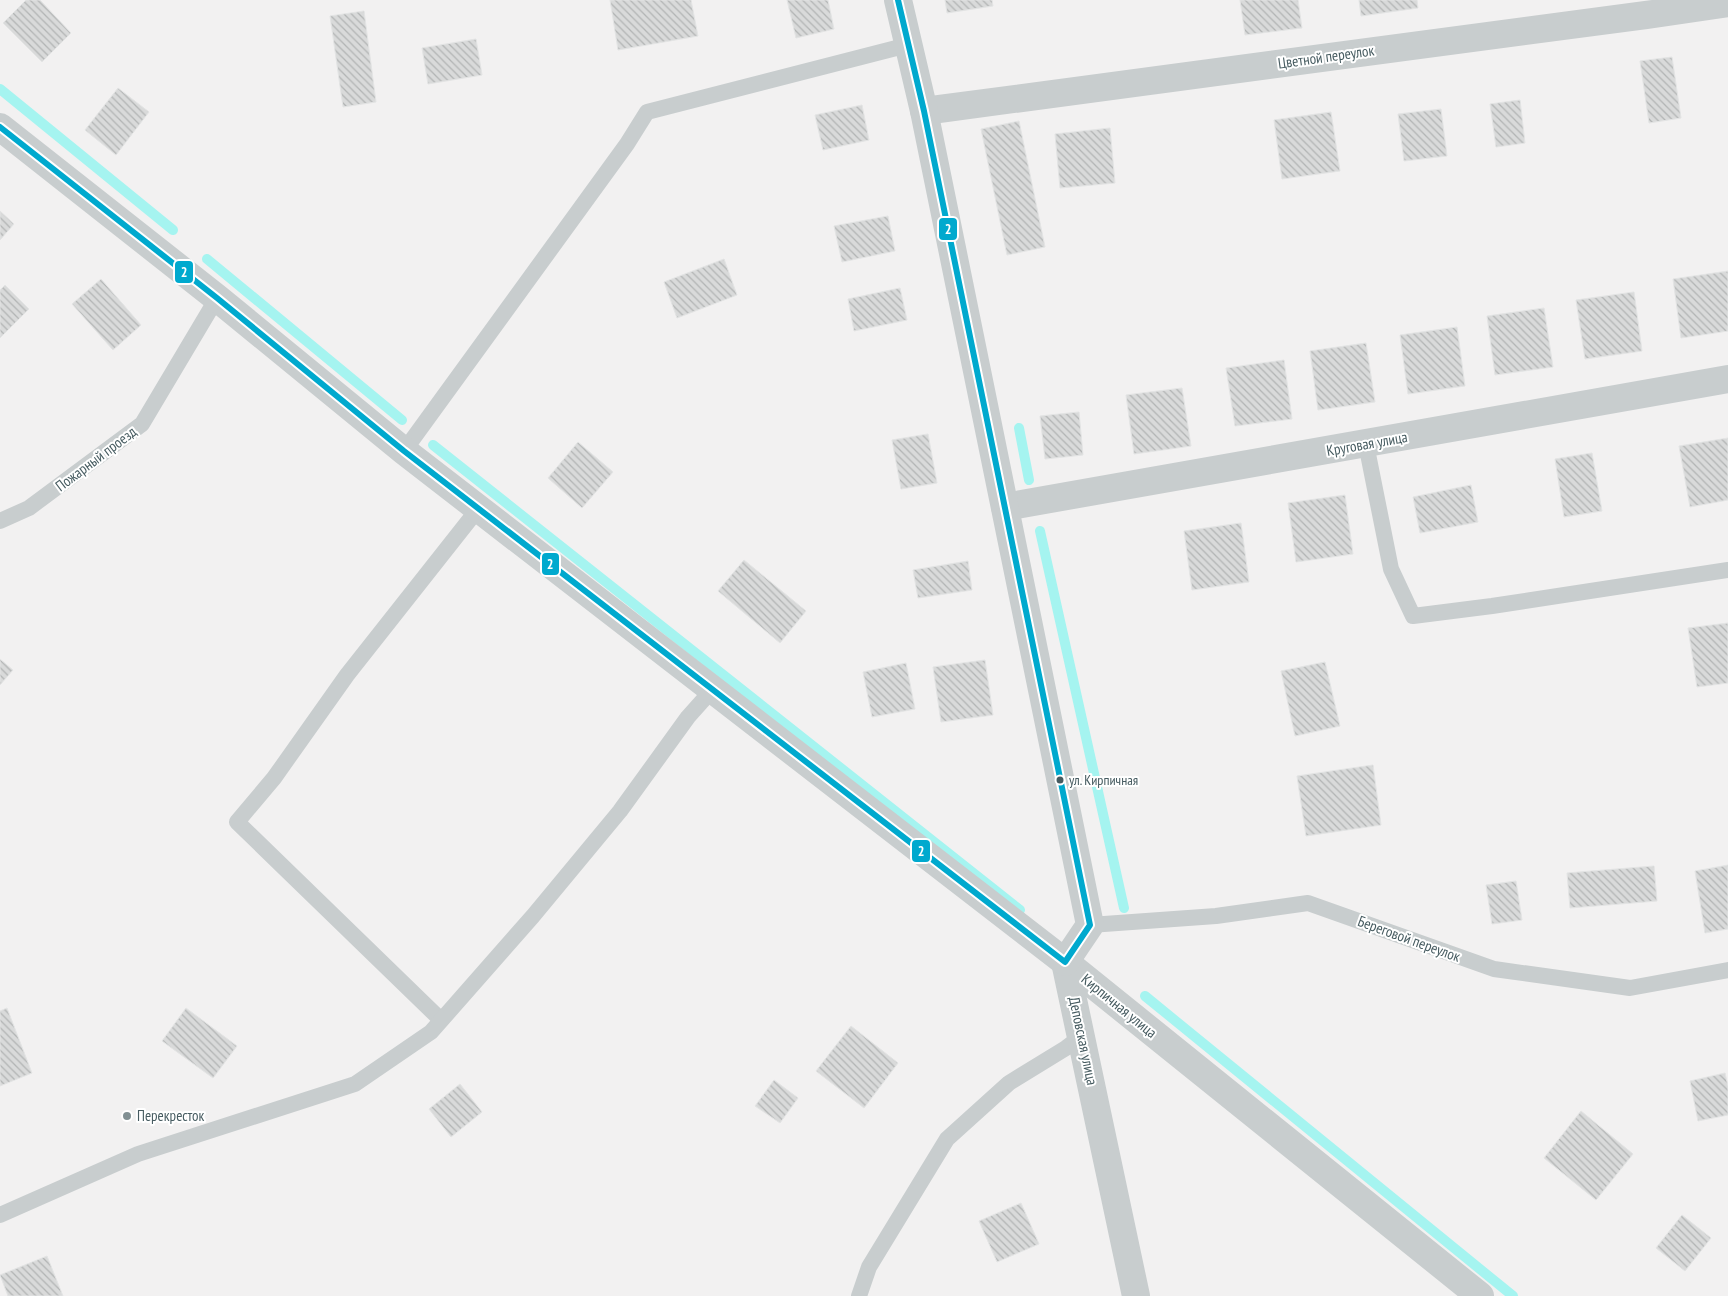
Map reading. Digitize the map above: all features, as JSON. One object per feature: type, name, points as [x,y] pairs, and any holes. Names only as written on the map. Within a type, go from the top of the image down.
[{"type":"street","points":[[898,0],[924,111],[1090,925],[1065,962]]},
{"type":"street","name":"Цветной переулок","points":[[924,111],[1728,3]]},
{"type":"street","name":"Кирпичная улица","points":[[0,127],[217,298],[404,451],[1065,962],[1480,1296]]},
{"type":"street","name":"Круговая улица","points":[[1005,507],[1728,379]]},
{"type":"street","name":"Деповская улица","points":[[1065,962],[1136,1296]]},
{"type":"lane","points":[[404,451],[621,152],[647,112],[908,45]]},
{"type":"lane","name":"Пожарный проезд","points":[[0,521],[29,508],[142,424],[217,298]]},
{"type":"lane","points":[[1366,444],[1391,569],[1413,616],[1492,606],[1728,570]]},
{"type":"lane","points":[[441,1020],[238,822],[274,778],[347,675],[478,509]]},
{"type":"lane","points":[[0,1215],[138,1154],[355,1084],[431,1032],[539,909],[620,811],[688,717],[713,690]]},
{"type":"lane","name":"Береговой переулок","points":[[1090,925],[1216,916],[1308,903],[1494,969],[1630,988],[1728,970]]},
{"type":"lane","points":[[859,1296],[869,1267],[947,1139],[1009,1083],[1082,1036]]},
{"type":"building","points":[[26,0],[40,0],[71,33],[42,62],[3,23]]},
{"type":"building","points":[[610,0],[691,0],[698,36],[618,50]]},
{"type":"building","points":[[787,0],[828,0],[834,29],[796,38]]},
{"type":"building","points":[[945,0],[992,0],[993,6],[947,13]]},
{"type":"building","points":[[1240,0],[1298,0],[1302,28],[1245,35]]},
{"type":"building","points":[[1359,0],[1417,0],[1418,8],[1361,16]]},
{"type":"building","points":[[364,11],[376,102],[343,107],[330,16]]},
{"type":"building","points":[[476,39],[482,75],[428,84],[422,48]]},
{"type":"building","points":[[1672,57],[1681,118],[1649,123],[1640,61]]},
{"type":"building","points":[[118,88],[149,112],[116,155],[85,130]]},
{"type":"building","points":[[1520,100],[1525,143],[1496,147],[1490,104]]},
{"type":"building","points":[[862,105],[869,140],[823,150],[815,115]]},
{"type":"building","points":[[1441,109],[1447,156],[1404,161],[1398,114]]},
{"type":"building","points":[[1331,112],[1340,171],[1282,179],[1274,120]]},
{"type":"building","points":[[1019,121],[1045,247],[1007,255],[981,129]]},
{"type":"building","points":[[1110,128],[1115,183],[1060,188],[1055,134]]},
{"type":"building","points":[[0,211],[14,224],[0,240]]},
{"type":"building","points":[[888,216],[895,251],[842,262],[834,226]]},
{"type":"building","points":[[724,259],[737,295],[677,318],[664,282]]},
{"type":"building","points":[[1728,271],[1728,331],[1681,338],[1673,279]]},
{"type":"building","points":[[101,279],[141,325],[113,350],[72,304]]},
{"type":"building","points":[[5,285],[29,309],[0,338],[0,290]]},
{"type":"building","points":[[900,288],[907,320],[854,331],[848,299]]},
{"type":"building","points":[[1634,292],[1642,351],[1585,359],[1576,300]]},
{"type":"building","points":[[1544,308],[1553,367],[1495,375],[1487,316]]},
{"type":"building","points":[[1457,327],[1465,386],[1408,394],[1400,335]]},
{"type":"building","points":[[1366,343],[1375,402],[1318,410],[1310,351]]},
{"type":"building","points":[[1284,360],[1292,419],[1235,426],[1226,368]]},
{"type":"building","points":[[1182,388],[1191,446],[1134,454],[1126,395]]},
{"type":"building","points":[[1079,412],[1083,455],[1045,459],[1040,416]]},
{"type":"building","points":[[928,434],[937,483],[901,489],[892,440]]},
{"type":"building","points":[[1728,438],[1728,500],[1690,507],[1679,446]]},
{"type":"building","points":[[578,442],[613,472],[582,508],[548,478]]},
{"type":"building","points":[[1592,453],[1602,511],[1564,517],[1555,459]]},
{"type":"building","points":[[1471,485],[1478,522],[1420,533],[1413,497]]},
{"type":"building","points":[[1345,495],[1353,554],[1296,562],[1288,503]]},
{"type":"building","points":[[1241,523],[1249,582],[1192,590],[1184,531]]},
{"type":"building","points":[[744,560],[806,611],[780,643],[718,591]]},
{"type":"building","points":[[968,561],[972,590],[918,598],[913,570]]},
{"type":"building","points":[[1728,623],[1728,683],[1697,687],[1688,628]]},
{"type":"building","points":[[0,659],[13,670],[0,685]]},
{"type":"building","points":[[985,660],[993,715],[941,722],[933,667]]},
{"type":"building","points":[[1325,662],[1340,726],[1295,736],[1281,671]]},
{"type":"building","points":[[906,663],[915,709],[872,717],[863,672]]},
{"type":"building","points":[[1373,765],[1381,825],[1306,836],[1297,776]]},
{"type":"building","points":[[1728,865],[1728,929],[1705,933],[1695,871]]},
{"type":"building","points":[[1654,866],[1657,901],[1570,908],[1567,873]]},
{"type":"building","points":[[1516,881],[1522,920],[1492,924],[1486,885]]},
{"type":"building","points":[[7,1008],[32,1073],[0,1086],[0,1011]]},
{"type":"building","points":[[186,1008],[237,1046],[213,1078],[162,1041]]},
{"type":"building","points":[[851,1026],[898,1063],[864,1108],[816,1071]]},
{"type":"building","points":[[1725,1073],[1728,1086],[1728,1115],[1698,1121],[1690,1081]]},
{"type":"building","points":[[774,1080],[798,1098],[780,1123],[755,1106]]},
{"type":"building","points":[[460,1084],[482,1112],[451,1137],[429,1109]]},
{"type":"building","points":[[1581,1111],[1633,1154],[1596,1200],[1544,1158]]},
{"type":"building","points":[[1021,1203],[1039,1244],[997,1262],[979,1221]]},
{"type":"building","points":[[1682,1215],[1711,1238],[1685,1271],[1656,1248]]},
{"type":"building","points":[[47,1256],[63,1296],[8,1296],[0,1275]]},
{"type":"waterway","points":[[0,89],[173,230]]},
{"type":"waterway","points":[[207,259],[402,420]]},
{"type":"waterway","points":[[1019,428],[1029,480]]},
{"type":"waterway","points":[[433,445],[1020,910]]},
{"type":"waterway","points":[[1040,531],[1124,908]]},
{"type":"waterway","points":[[1145,996],[1513,1296]]},
{"type":"transit line","name":"2","points":[[0,127],[217,298],[404,451],[1065,962],[1090,925],[924,111],[898,0]]},
{"type":"place","name":"ул. Кирпичная","points":[[1060,780]]},
{"type":"place","name":"Перекресток","points":[[127,1116]]}]
